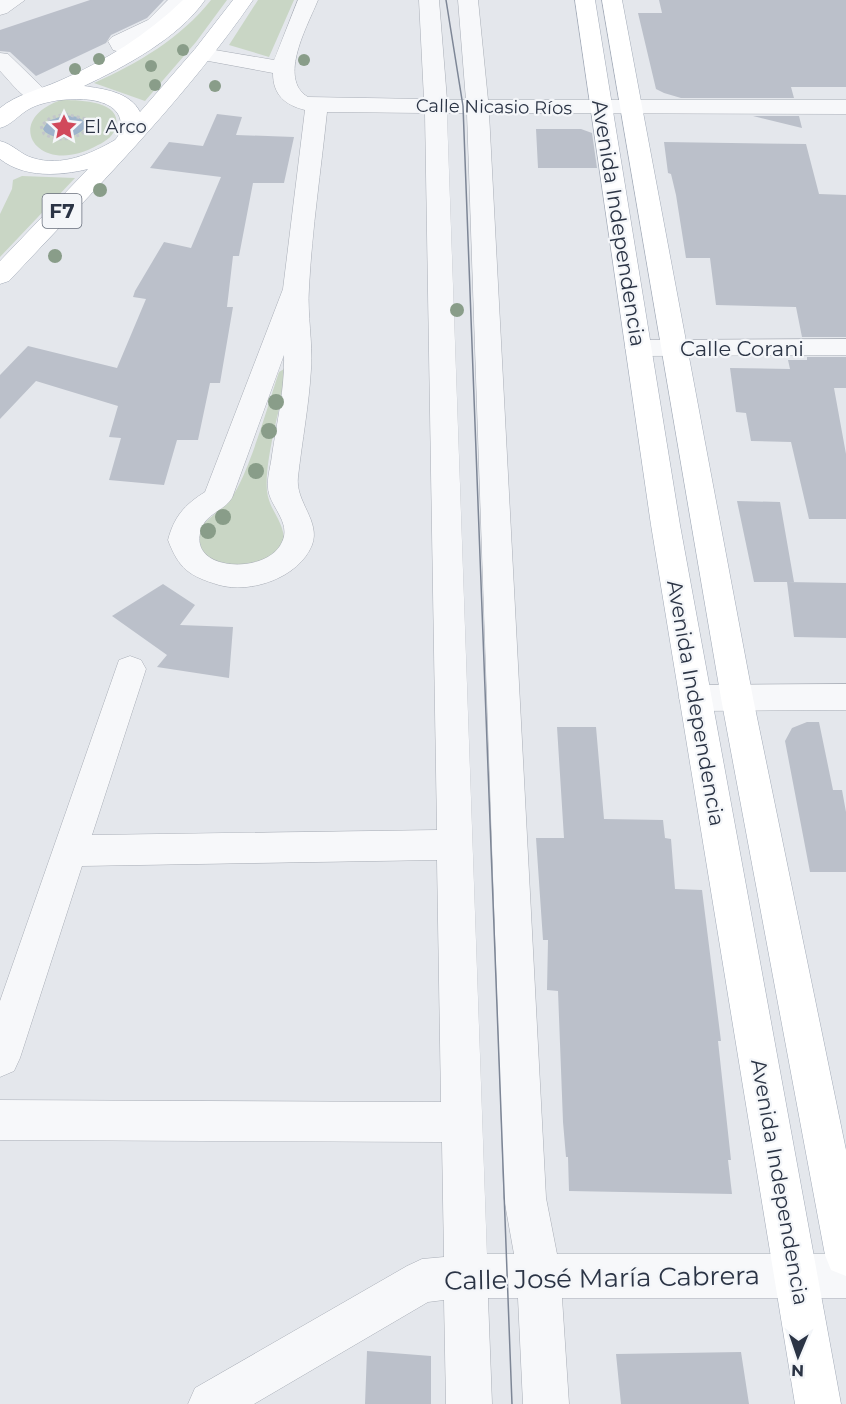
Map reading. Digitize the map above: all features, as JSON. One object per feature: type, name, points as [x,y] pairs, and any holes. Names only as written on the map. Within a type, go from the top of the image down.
[{"type":"main road","points":[[0,121],[13,108],[87,78],[134,50],[172,24],[195,0]]},
{"type":"main road","name":"F7","points":[[0,276],[126,141],[203,54],[243,0]]},
{"type":"main road","name":"Avenida Independencia","points":[[585,0],[616,108],[674,348],[737,698],[846,1255]]},
{"type":"main road","name":"Avenida Independencia","points":[[612,0],[616,108],[638,348],[694,698],[798,1277],[818,1404]]},
{"type":"main road","points":[[0,101],[81,92],[109,98],[123,104],[133,117],[134,126],[126,141]]},
{"type":"main road","name":"F7","points":[[2,157],[29,164],[61,166],[96,159],[126,141]]},
{"type":"street","points":[[0,9],[15,0]]},
{"type":"street","points":[[134,50],[121,45],[119,41],[155,24],[180,0]]},
{"type":"street","points":[[203,54],[282,68],[308,0]]},
{"type":"street","points":[[429,0],[436,106],[469,1404]]},
{"type":"street","points":[[468,0],[478,107],[525,1188],[539,1275],[546,1404]]},
{"type":"street","points":[[0,59],[39,97]]},
{"type":"street","name":"Calle Nicasio Ríos","points":[[282,68],[287,92],[297,101],[317,105],[616,108],[846,107]]},
{"type":"street","points":[[296,289],[217,498],[198,510],[187,525],[183,540],[189,556],[203,568],[223,575],[246,576],[268,570],[286,560],[297,545],[300,529],[282,488],[298,368],[296,289],[317,105]]},
{"type":"street","name":"Calle Corani","points":[[638,348],[846,347]]},
{"type":"street","points":[[0,1058],[130,669]]},
{"type":"street","points":[[694,698],[846,697]]},
{"type":"street","points":[[69,851],[456,845]]},
{"type":"street","points":[[0,1120],[461,1122]]},
{"type":"street","name":"Calle José María Cabrera","points":[[229,1399],[422,1281],[465,1276],[539,1275],[846,1276]]},
{"type":"path","points":[[65,114],[80,116],[86,119],[89,126],[77,136],[56,139],[44,134],[41,130],[41,126],[50,118],[65,114]]},
{"type":"green space","points":[[211,0],[227,0],[196,42],[145,101],[94,83],[157,49],[186,26]]},
{"type":"green space","points":[[258,0],[294,0],[269,57],[229,45]]},
{"type":"green space","points":[[61,100],[87,101],[105,106],[116,117],[114,132],[101,143],[77,154],[59,155],[44,151],[34,143],[30,132],[33,121],[43,109]]},
{"type":"green space","points":[[22,176],[75,178],[0,257],[0,214],[12,189],[13,180]]},
{"type":"green space","points":[[284,369],[288,372],[268,465],[267,491],[282,528],[284,543],[263,564],[229,569],[202,555],[198,531],[228,502],[243,477],[279,372]]},
{"type":"water","points":[[65,115],[78,117],[85,122],[84,129],[65,138],[55,137],[45,132],[43,129],[48,121]]},
{"type":"building","points":[[90,0],[164,0],[147,18],[111,35],[106,43],[36,76],[10,52],[0,51],[0,30]]},
{"type":"building","points":[[659,0],[846,0],[846,87],[791,87],[794,98],[681,98],[664,93],[656,89],[638,13],[662,13]]},
{"type":"building","points":[[217,114],[242,117],[236,135],[294,137],[284,183],[253,183],[239,256],[233,256],[227,307],[233,307],[220,383],[210,383],[198,440],[177,440],[164,485],[109,480],[121,438],[109,437],[118,406],[36,381],[0,419],[0,375],[28,346],[117,368],[146,299],[133,297],[135,291],[164,242],[191,248],[221,177],[150,168],[169,142],[203,146]]},
{"type":"building","points":[[753,116],[799,116],[802,128]]},
{"type":"building","points":[[536,129],[581,129],[592,133],[597,168],[538,168]]},
{"type":"building","points":[[664,142],[806,144],[819,194],[846,195],[846,337],[802,337],[796,307],[716,305],[710,258],[686,258],[676,195],[671,174],[668,173]]},
{"type":"building","points":[[807,357],[846,357],[846,388],[834,388],[846,454],[846,519],[809,519],[791,442],[751,441],[746,413],[736,412],[730,368],[790,369],[788,360],[807,360]]},
{"type":"building","points":[[737,501],[780,502],[794,582],[754,582]]},
{"type":"building","points":[[787,582],[846,583],[846,638],[794,637]]},
{"type":"building","points":[[163,584],[195,605],[180,625],[233,627],[229,678],[157,667],[167,655],[112,616]]},
{"type":"building","points":[[807,722],[819,722],[833,790],[842,790],[846,812],[846,872],[810,872],[785,741],[792,728]]},
{"type":"building","points":[[557,727],[596,727],[604,819],[663,820],[665,838],[671,839],[675,889],[702,890],[721,1041],[718,1041],[731,1160],[728,1160],[732,1194],[569,1191],[568,1157],[566,1157],[563,1122],[558,991],[547,990],[548,940],[543,940],[536,838],[564,838]]},
{"type":"building","points":[[367,1351],[431,1356],[431,1404],[365,1404]]},
{"type":"building","points":[[741,1352],[749,1404],[621,1404],[616,1354]]},
{"type":"tram line","points":[[446,0],[463,106],[512,1404]]},
{"type":"place","name":"El Arco","points":[[64,127]]}]
